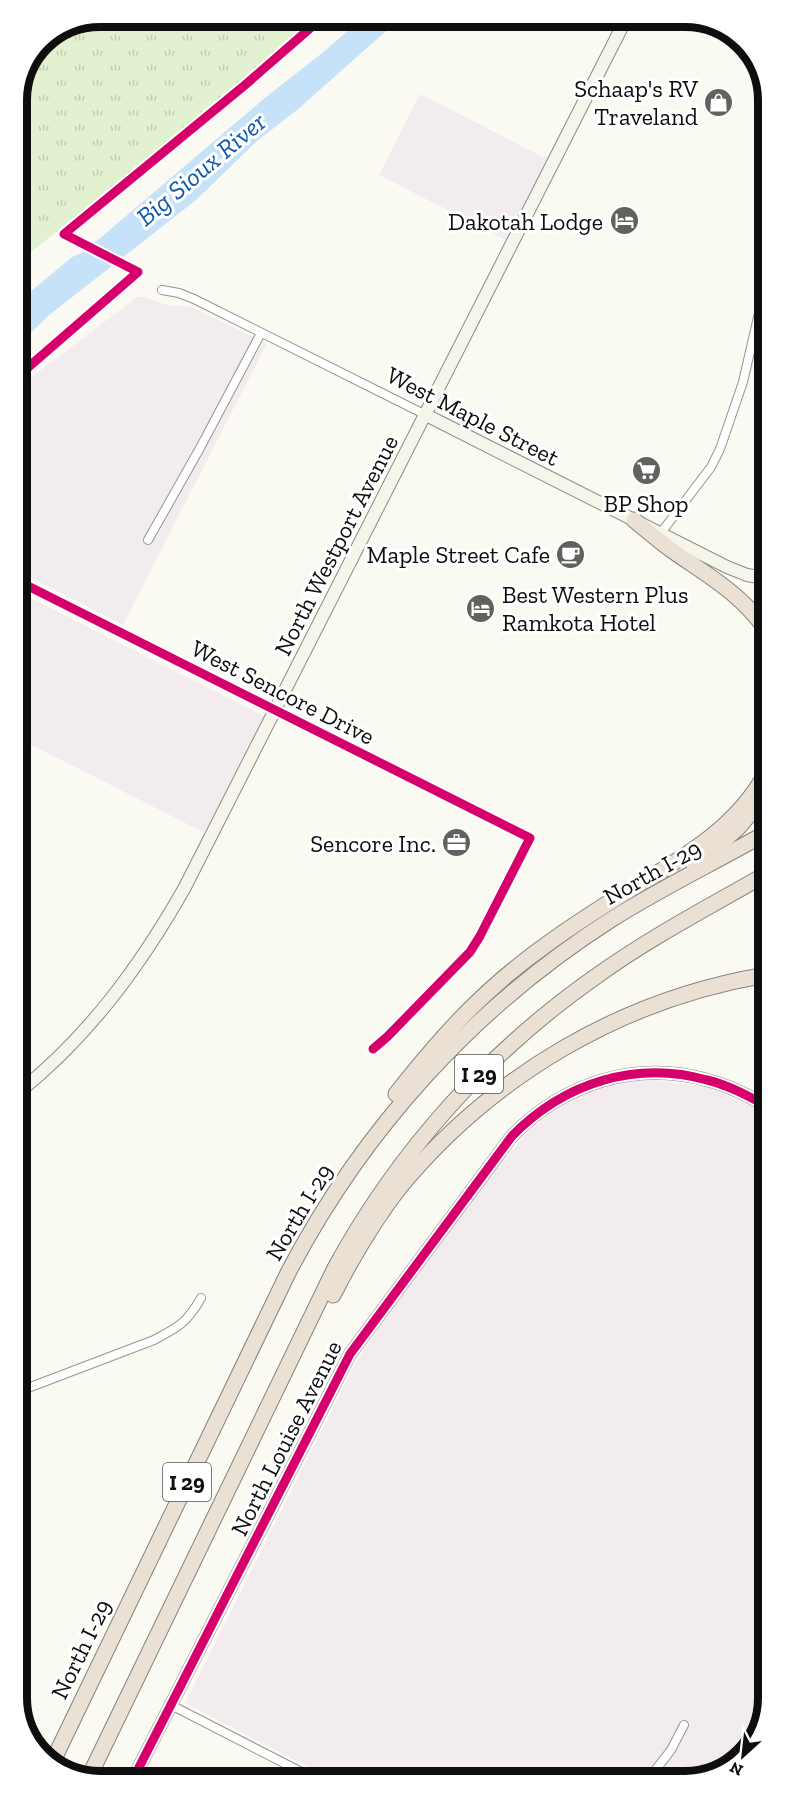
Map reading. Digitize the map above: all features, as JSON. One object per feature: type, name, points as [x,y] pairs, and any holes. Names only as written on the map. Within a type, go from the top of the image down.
[{"type":"highway","points":[[634,520],[658,535],[728,588],[758,620]]},
{"type":"highway","points":[[362,1151],[367,1134],[413,1072],[451,1027],[493,986],[574,925],[693,852],[734,816],[758,787]]},
{"type":"highway","points":[[633,906],[692,868],[738,828],[758,804]]},
{"type":"highway","name":"North I-29","points":[[55,1755],[288,1273],[311,1230],[362,1151],[414,1088],[490,1012],[563,953],[633,906],[758,837]]},
{"type":"highway","name":"I 29","points":[[92,1771],[335,1268],[366,1216],[415,1146],[475,1078],[544,1015],[598,974],[664,932],[758,879]]},
{"type":"highway","points":[[288,1366],[312,1334],[357,1251],[400,1188],[432,1151],[484,1103],[557,1051],[618,1020],[700,990],[758,977]]},
{"type":"highway","points":[[96,1771],[98,1760]]},
{"type":"street","name":"North Westport Avenue","points":[[27,1085],[63,1053],[92,1022],[163,927],[426,416],[622,27]]},
{"type":"street","name":"West Maple Street","points":[[162,290],[186,296],[634,520]]},
{"type":"street","points":[[758,317],[743,382],[720,449],[711,467],[658,535],[735,571],[758,576]]},
{"type":"street","points":[[148,540],[261,333]]},
{"type":"street","name":"West Sencore Drive","points":[[27,586],[531,838],[470,952],[373,1049]]},
{"type":"street","name":"North Louise Avenue","points":[[137,1771],[350,1354],[513,1136],[549,1104],[564,1095],[601,1081],[635,1074],[682,1075],[709,1080],[758,1102]]},
{"type":"street","points":[[27,1388],[154,1340],[190,1317],[201,1298]]},
{"type":"street","points":[[171,1705],[299,1771]]},
{"type":"street","points":[[655,1771],[671,1750],[684,1725]]},
{"type":"shaded area","points":[[420,94],[547,159],[506,240],[379,175]]},
{"type":"shaded area","points":[[137,297],[144,297],[170,306],[189,306],[267,343],[123,625],[27,576],[27,380]]},
{"type":"shaded area","points":[[27,596],[264,716],[205,833],[27,743]]},
{"type":"shaded area","points":[[647,1079],[708,1087],[758,1109],[758,1698],[754,1721],[752,1726],[713,1726],[713,1765],[694,1770],[316,1771],[185,1703],[355,1364],[390,1311],[491,1176],[528,1132],[563,1102],[595,1089]]},
{"type":"green space","points":[[307,27],[27,255],[27,95],[33,72],[39,59],[48,48],[59,39],[86,28]]},
{"type":"water","name":"Big Sioux River","points":[[352,27],[391,27],[297,110],[257,141],[196,200],[48,316],[27,336],[27,295],[72,257],[99,239],[266,97]]},
{"type":"cycle path","points":[[27,368],[138,272],[64,234],[245,85],[312,27]]},
{"type":"cycle path","points":[[27,586],[530,838],[470,952],[373,1049]]},
{"type":"cycle path","points":[[137,1771],[350,1354],[512,1136],[554,1102],[602,1081],[627,1075],[680,1074],[715,1082],[758,1102]]},
{"type":"place","name":"Schaap's RV Traveland","points":[[719,102]]},
{"type":"place","name":"Dakotah Lodge","points":[[624,221]]},
{"type":"place","name":"BP Shop","points":[[646,470]]},
{"type":"place","name":"Maple Street Cafe","points":[[571,554]]},
{"type":"place","name":"Best Western Plus Ramkota Hotel","points":[[481,608]]},
{"type":"place","name":"Sencore Inc.","points":[[457,843]]}]
